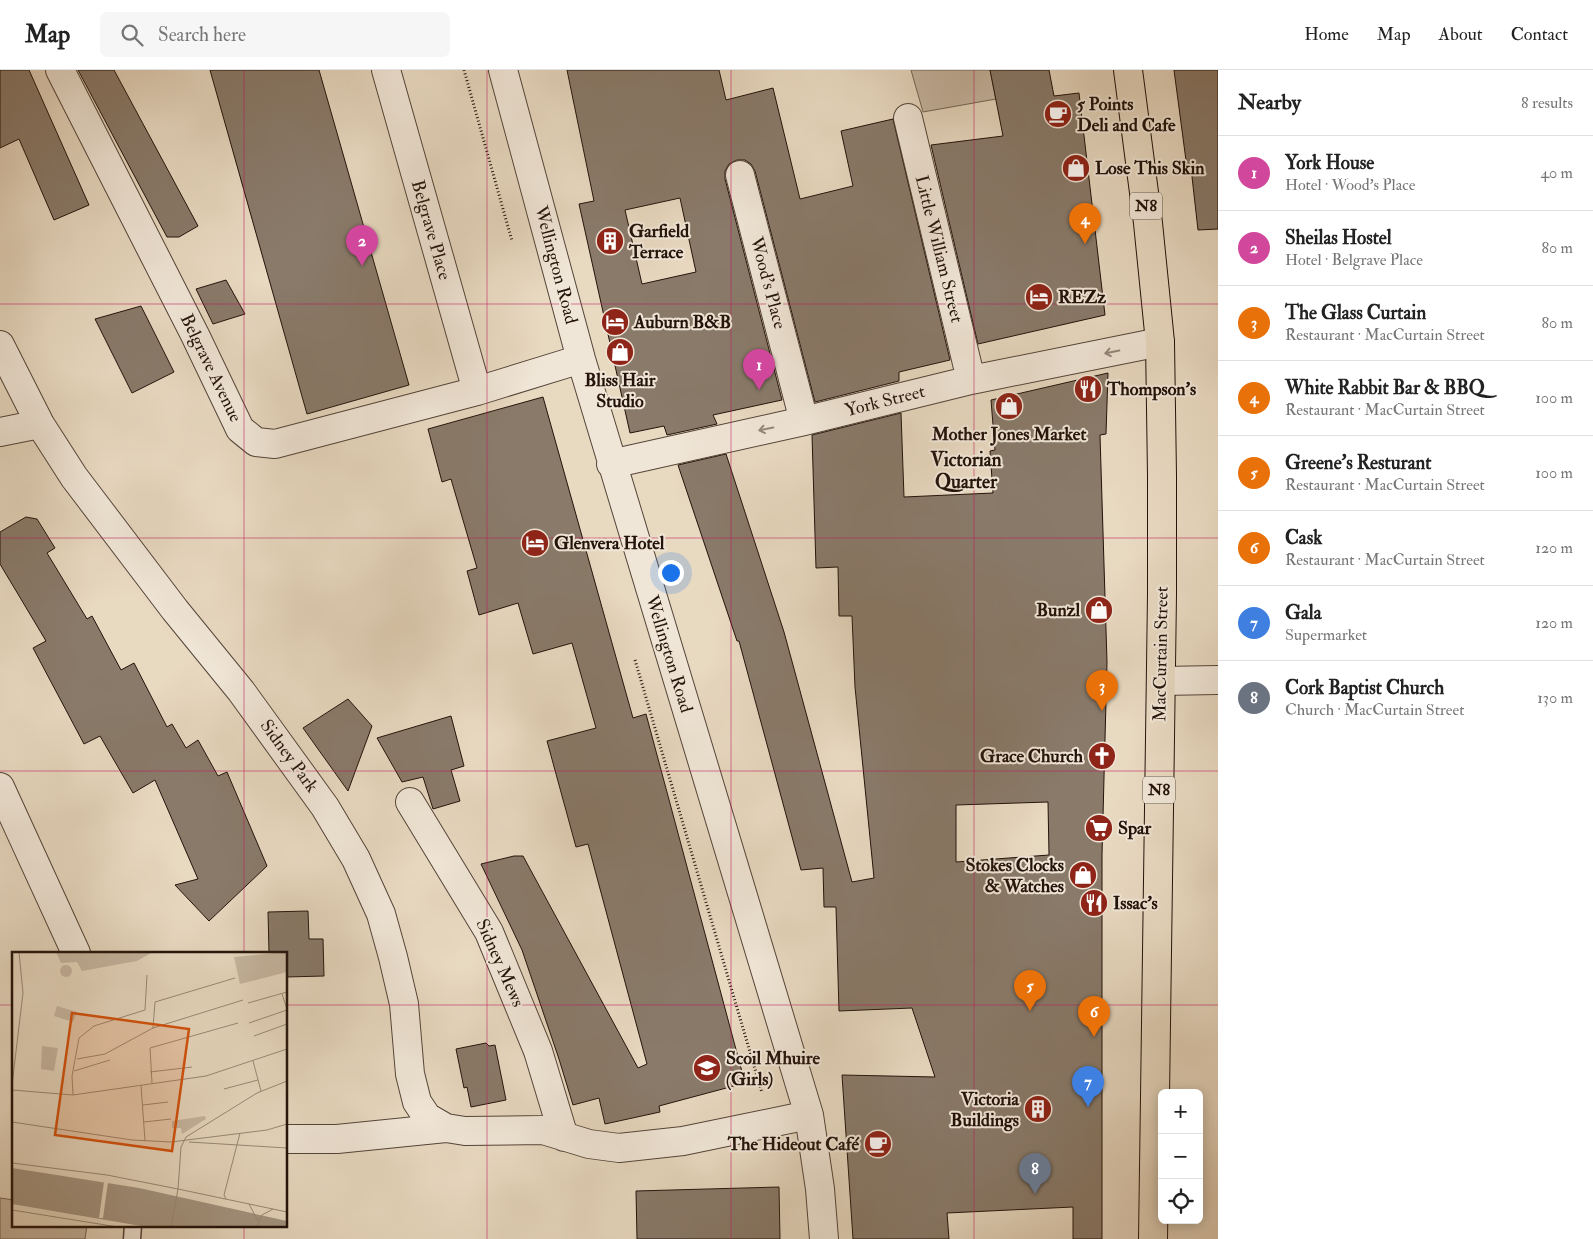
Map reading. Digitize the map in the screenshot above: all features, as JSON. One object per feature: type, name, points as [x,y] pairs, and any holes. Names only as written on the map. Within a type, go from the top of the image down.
[{"type":"highway","name":"MacCurtain Street","points":[[1128,70],[1148,223],[1160,342],[1162,476],[1161,681],[1153,1239]]},
{"type":"street","name":"Belgrave Avenue","points":[[60,70],[195,335],[240,429],[256,442],[275,444],[477,391],[581,359]]},
{"type":"street","name":"Belgrave Place","points":[[386,70],[477,391]]},
{"type":"street","name":"Wellington Road","points":[[503,70],[611,464],[809,1115],[820,1189],[824,1239]]},
{"type":"street","name":"Little William Street","points":[[908,118],[971,380]]},
{"type":"street","name":"Wood's Place","points":[[740,175],[804,421]]},
{"type":"street","name":"York Street","points":[[611,464],[804,421],[971,380],[1160,342]]},
{"type":"street","name":"Sidney Park","points":[[0,345],[40,424],[74,477],[175,610],[242,691],[325,807],[356,859],[380,914],[393,958],[404,1004],[410,1074],[417,1102],[427,1117],[446,1128]]},
{"type":"street","points":[[0,432],[40,424]]},
{"type":"street","points":[[1161,681],[1218,680]]},
{"type":"street","points":[[0,787],[76,952]]},
{"type":"street","name":"Sidney Mews","points":[[410,802],[489,932],[538,1051],[564,1137]]},
{"type":"street","points":[[288,1139],[337,1138],[446,1128],[465,1131],[543,1130],[589,1144],[628,1147],[683,1141],[809,1115]]},
{"type":"lane","points":[[132,1239],[134,1226]]},
{"type":"path","points":[[464,70],[514,247]]},
{"type":"path","points":[[634,659],[771,1124]]},
{"type":"path","points":[[753,1092],[762,1090]]},
{"type":"shaded area","points":[[911,70],[990,70],[996,99],[923,112]]},
{"type":"shaded area","points":[[0,1198],[12,1200],[12,1226],[87,1226],[85,1239],[0,1239]]},
{"type":"building","points":[[0,70],[29,70],[89,205],[54,220],[19,139],[0,148]]},
{"type":"building","points":[[78,70],[114,70],[198,226],[179,237],[167,237]]},
{"type":"building","points":[[210,70],[319,70],[409,385],[307,414]]},
{"type":"building","points":[[567,70],[719,70],[726,100],[773,88],[800,199],[853,186],[841,131],[893,119],[950,360],[899,372],[899,381],[815,402],[755,171],[751,164],[745,160],[737,160],[729,164],[725,171],[725,179],[782,400],[713,415],[717,424],[667,435],[664,426],[630,433],[579,204],[594,201]],"holes":[[[680,198],[696,272],[642,284],[625,210]]]},
{"type":"building","points":[[990,70],[1049,70],[1054,96],[1079,93],[1105,315],[978,344],[931,145],[1003,136]]},
{"type":"building","points":[[1174,70],[1218,70],[1218,229],[1198,230],[1191,168],[1187,168]]},
{"type":"building","points":[[226,280],[245,314],[213,324],[196,289]]},
{"type":"building","points":[[141,306],[174,372],[132,393],[95,319]]},
{"type":"building","points":[[1108,373],[1106,434],[1100,435],[1107,662],[1102,855],[1102,1239],[1073,1239],[1073,1207],[947,1213],[949,1239],[853,1239],[842,1075],[935,1077],[912,1008],[839,1011],[836,907],[824,907],[823,868],[801,870],[739,641],[737,641],[678,465],[726,454],[784,632],[852,882],[874,878],[855,687],[852,616],[839,616],[838,567],[816,568],[812,435],[901,413],[904,497],[993,493],[990,451],[995,450],[991,400]],"holes":[[[1048,802],[1049,855],[956,862],[956,805]]]},
{"type":"building","points":[[543,397],[633,718],[646,714],[745,1083],[659,1106],[660,1112],[605,1124],[599,1098],[573,1105],[522,950],[481,864],[514,856],[523,856],[638,1068],[647,1064],[588,844],[576,847],[547,741],[596,728],[572,643],[533,654],[518,603],[479,615],[467,571],[477,568],[451,479],[442,482],[428,429]]},
{"type":"building","points":[[26,517],[37,519],[55,548],[47,553],[87,619],[92,616],[121,670],[134,663],[167,727],[172,724],[186,748],[198,740],[218,776],[227,772],[267,866],[209,921],[175,885],[198,879],[155,780],[133,793],[100,736],[84,744],[33,648],[46,641],[0,564],[0,532]]},
{"type":"building","points":[[348,699],[372,726],[348,791],[303,728]]},
{"type":"building","points":[[451,716],[464,766],[451,770],[460,801],[433,809],[423,777],[402,782],[377,738]]},
{"type":"building","points":[[308,911],[309,939],[323,939],[324,976],[288,977],[288,952],[269,952],[268,912]]},
{"type":"building","points":[[486,1043],[489,1046],[495,1045],[506,1100],[471,1107],[467,1087],[464,1088],[456,1049]]},
{"type":"building","points":[[779,1187],[780,1239],[637,1239],[636,1191]]},
{"type":"place","name":"5 Points Deli and Cafe","points":[[1058,114]]},
{"type":"place","name":"Lose This Skin","points":[[1076,168]]},
{"type":"place","name":"Garfield Terrace","points":[[610,241]]},
{"type":"place","name":"White Rabbit Bar & BBQ","points":[[1085,244]]},
{"type":"place","name":"Sheilas Hostel","points":[[362,266]]},
{"type":"place","name":"REZz","points":[[1039,297]]},
{"type":"place","name":"Auburn B&B","points":[[615,322]]},
{"type":"place","name":"Bliss Hair Studio","points":[[620,352]]},
{"type":"place","name":"Thompson’s","points":[[1088,389]]},
{"type":"place","name":"York House","points":[[759,390]]},
{"type":"place","name":"Mother Jones Market","points":[[1009,406]]},
{"type":"place","name":"Glenvera Hotel","points":[[535,543]]},
{"type":"place","name":"Bunzl","points":[[1099,610]]},
{"type":"place","name":"The Glass Curtain","points":[[1102,711]]},
{"type":"place","name":"Grace Church","points":[[1102,756]]},
{"type":"place","name":"Spar","points":[[1099,828]]},
{"type":"place","name":"Stokes Clocks & Watches","points":[[1083,875]]},
{"type":"place","name":"Issac’s","points":[[1094,903]]},
{"type":"place","name":"Greene's Resturant","points":[[1030,1011]]},
{"type":"place","name":"Cask","points":[[1094,1037]]},
{"type":"place","name":"Scoil Mhuire (Girls)","points":[[707,1068]]},
{"type":"place","name":"Gala","points":[[1088,1107]]},
{"type":"place","name":"Victoria Buildings","points":[[1038,1109]]},
{"type":"place","name":"The Hideout Café","points":[[878,1144]]},
{"type":"place","name":"Cork Baptist Church","points":[[1035,1194]]},
{"type":"district","name":"Victorian Quarter","points":[[966,471]]}]
